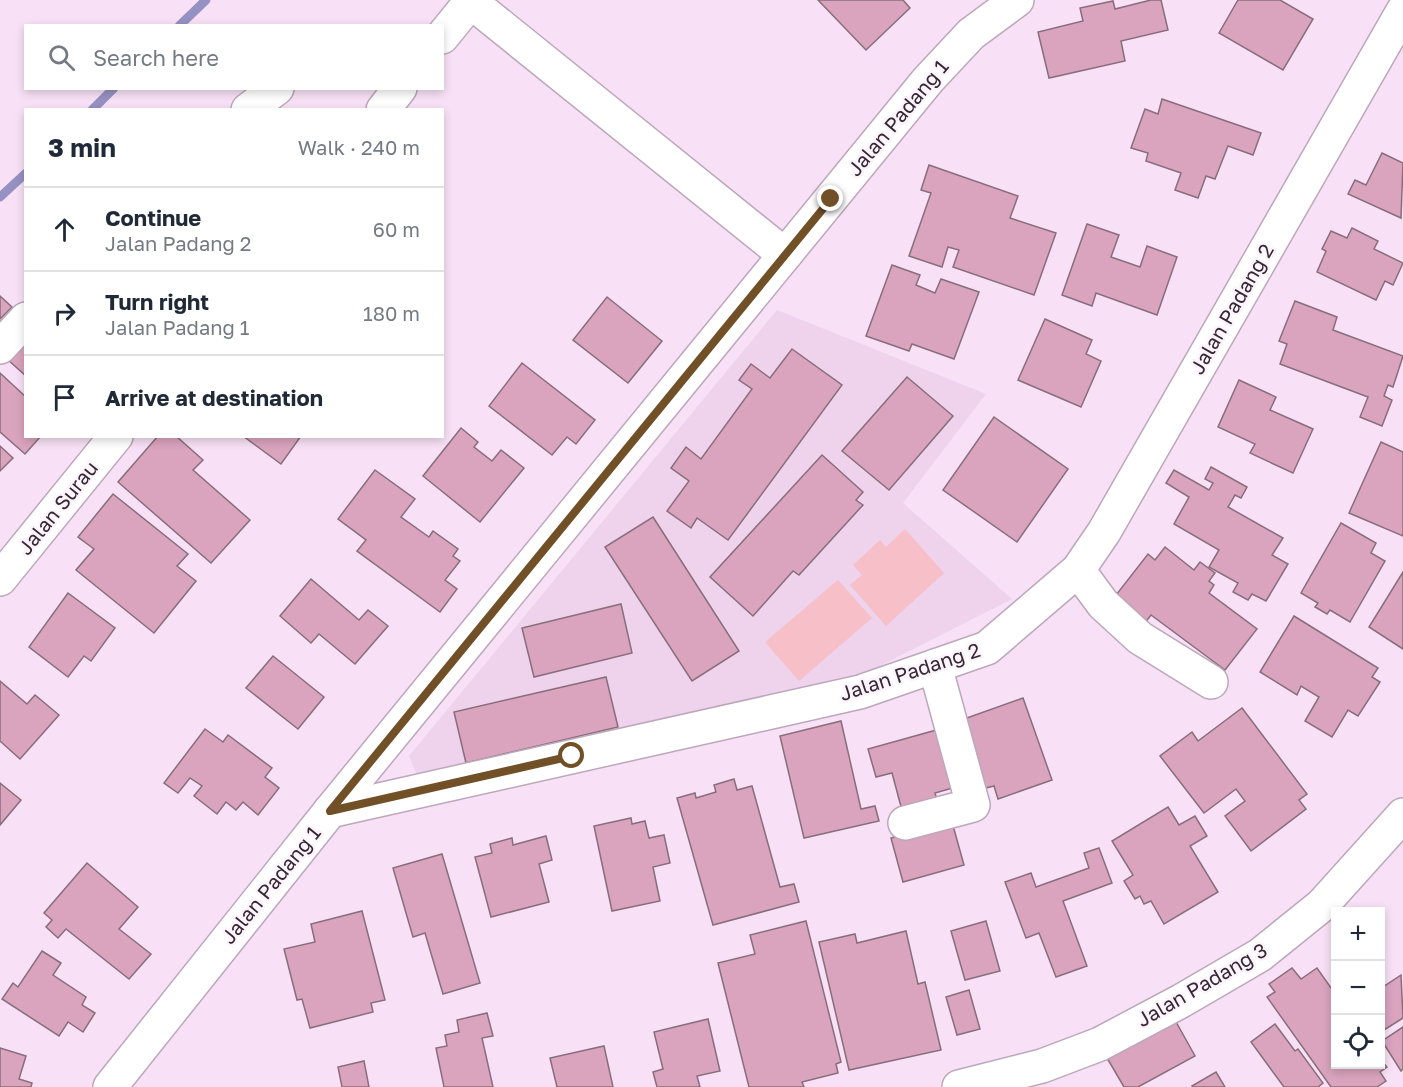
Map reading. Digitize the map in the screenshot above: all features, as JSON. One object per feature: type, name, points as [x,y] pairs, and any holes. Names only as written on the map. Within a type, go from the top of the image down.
[{"type":"street","name":"Jalan Padang 1","points":[[110,1087],[330,811],[928,80],[971,34],[1017,0]]},
{"type":"street","points":[[444,35],[472,1],[785,255]]},
{"type":"street","name":"Jalan Padang 2","points":[[330,811],[860,692],[987,648],[1078,570],[1104,532],[1403,10]]},
{"type":"street","points":[[251,108],[275,90]]},
{"type":"street","points":[[385,108],[398,90]]},
{"type":"street","points":[[0,347],[24,321]]},
{"type":"street","name":"Jalan Surau","points":[[0,579],[114,438]]},
{"type":"street","points":[[1078,570],[1102,604],[1140,638],[1210,682]]},
{"type":"street","points":[[905,823],[973,805],[935,666]]},
{"type":"street","name":"Jalan Padang 3","points":[[959,1087],[1042,1066],[1100,1044],[1260,955],[1322,905],[1403,815]]},
{"type":"shaded area","points":[[777,310],[986,394],[903,503],[1012,599],[870,671],[418,778],[409,756]]},
{"type":"shaded area","points":[[905,529],[944,573],[886,626],[850,585],[862,575],[853,565],[880,540],[886,547]]},
{"type":"shaded area","points":[[838,580],[872,618],[799,681],[765,642]]},
{"type":"building","points":[[818,0],[903,0],[910,8],[866,50]]},
{"type":"building","points":[[1151,0],[1161,0],[1168,30],[1121,41],[1125,61],[1049,78],[1038,32],[1083,21],[1080,8],[1113,1],[1115,9]]},
{"type":"building","points":[[1238,0],[1280,0],[1313,19],[1283,70],[1219,33]]},
{"type":"building","points":[[1162,99],[1261,133],[1253,155],[1228,146],[1215,179],[1206,176],[1198,198],[1175,190],[1181,173],[1146,161],[1148,153],[1131,148],[1145,109],[1158,114]]},
{"type":"building","points":[[1382,153],[1403,163],[1401,218],[1348,194],[1355,180],[1366,185]]},
{"type":"building","points":[[929,165],[1018,196],[1010,218],[1056,233],[1034,295],[953,267],[959,250],[948,247],[942,267],[909,256],[931,193],[921,190]]},
{"type":"building","points":[[1087,224],[1119,235],[1111,257],[1140,267],[1147,246],[1177,257],[1157,315],[1096,293],[1092,306],[1062,295]]},
{"type":"building","points":[[1352,228],[1378,241],[1374,249],[1403,263],[1393,285],[1385,281],[1376,300],[1317,272],[1326,251],[1322,249],[1331,231],[1347,238]]},
{"type":"building","points":[[892,265],[920,275],[916,285],[935,293],[941,279],[979,292],[954,359],[912,344],[909,351],[866,336]]},
{"type":"building","points":[[0,296],[12,307],[0,319]]},
{"type":"building","points":[[607,297],[662,341],[628,383],[573,340]]},
{"type":"building","points":[[1295,301],[1337,317],[1333,330],[1403,356],[1393,387],[1388,385],[1384,396],[1392,400],[1382,426],[1360,417],[1368,397],[1280,364],[1287,344],[1279,341]]},
{"type":"building","points":[[1045,319],[1092,340],[1086,354],[1101,361],[1081,407],[1018,380]]},
{"type":"building","points":[[24,341],[24,374],[7,359]]},
{"type":"building","points":[[792,349],[842,385],[728,540],[697,518],[691,528],[667,511],[689,481],[671,468],[686,447],[701,459],[752,389],[739,380],[751,364],[770,378]]},
{"type":"building","points":[[522,363],[595,420],[576,444],[567,437],[552,455],[489,406]]},
{"type":"building","points":[[0,373],[24,395],[24,438],[39,438],[25,454],[0,432]]},
{"type":"building","points":[[907,377],[953,416],[889,490],[842,451]]},
{"type":"building","points":[[1239,380],[1276,397],[1270,410],[1313,429],[1293,473],[1250,453],[1255,444],[1218,427]]},
{"type":"building","points":[[994,417],[1068,469],[1017,542],[943,490]]},
{"type":"building","points":[[461,428],[478,442],[474,447],[492,461],[501,450],[524,468],[480,522],[423,476]]},
{"type":"building","points":[[156,438],[178,438],[203,460],[193,470],[250,520],[211,563],[118,482]]},
{"type":"building","points":[[246,438],[300,438],[281,464]]},
{"type":"building","points":[[1381,442],[1403,452],[1403,536],[1349,513]]},
{"type":"building","points":[[0,446],[13,458],[0,471]]},
{"type":"building","points":[[822,455],[863,492],[856,500],[863,505],[799,575],[793,571],[753,616],[710,577]]},
{"type":"building","points":[[1211,467],[1247,487],[1241,498],[1235,495],[1228,507],[1283,538],[1272,555],[1288,564],[1266,601],[1252,594],[1248,600],[1233,592],[1238,583],[1209,567],[1219,550],[1174,524],[1189,497],[1166,483],[1174,470],[1209,490],[1213,483],[1205,479]]},
{"type":"building","points":[[375,470],[415,499],[401,517],[429,537],[433,531],[458,549],[453,556],[460,561],[445,580],[457,589],[440,612],[357,551],[366,540],[338,519]]},
{"type":"building","points":[[113,494],[188,554],[177,566],[196,581],[154,633],[76,570],[94,549],[78,537]]},
{"type":"building","points":[[653,517],[739,651],[692,681],[605,547]]},
{"type":"building","points":[[1341,523],[1376,543],[1371,553],[1385,561],[1350,622],[1330,610],[1327,614],[1315,607],[1318,603],[1301,593]]},
{"type":"building","points":[[1165,547],[1194,570],[1200,562],[1215,573],[1209,581],[1214,585],[1209,593],[1257,629],[1225,670],[1151,615],[1141,628],[1109,604],[1148,554],[1155,560]]},
{"type":"building","points":[[1403,572],[1403,649],[1369,627]]},
{"type":"building","points":[[311,579],[359,620],[368,610],[388,626],[355,664],[319,634],[311,643],[280,616]]},
{"type":"building","points":[[68,593],[115,628],[91,661],[84,656],[68,677],[29,647]]},
{"type":"building","points":[[621,604],[632,653],[534,677],[522,628]]},
{"type":"building","points":[[1294,616],[1378,668],[1372,677],[1380,682],[1358,716],[1348,710],[1332,737],[1305,721],[1319,697],[1301,686],[1297,695],[1260,672]]},
{"type":"building","points":[[273,656],[324,697],[298,729],[246,688]]},
{"type":"building","points":[[606,677],[618,727],[466,763],[454,712]]},
{"type":"building","points":[[0,681],[27,704],[35,695],[59,715],[20,759],[0,741]]},
{"type":"building","points":[[1023,698],[1052,780],[998,799],[994,786],[982,789],[964,719]]},
{"type":"building","points":[[1242,708],[1307,794],[1299,800],[1306,809],[1251,851],[1225,816],[1245,801],[1236,789],[1204,813],[1160,756],[1192,732],[1198,741]]},
{"type":"building","points":[[841,721],[861,809],[875,806],[879,821],[804,838],[780,736]]},
{"type":"building","points":[[205,729],[223,742],[228,735],[272,768],[265,777],[279,788],[258,815],[243,802],[236,810],[226,802],[217,814],[194,796],[202,786],[190,778],[178,793],[164,783]]},
{"type":"building","points":[[940,729],[956,787],[935,793],[938,804],[903,814],[892,773],[876,777],[868,749]]},
{"type":"building","points":[[734,779],[737,790],[752,786],[780,887],[794,884],[799,902],[713,925],[677,798],[695,793],[696,798],[716,792],[714,785]]},
{"type":"building","points":[[0,783],[21,800],[0,825]]},
{"type":"building","points":[[1168,807],[1179,825],[1195,816],[1207,836],[1190,846],[1218,892],[1164,924],[1151,901],[1144,904],[1140,896],[1135,899],[1124,881],[1133,875],[1112,841]]},
{"type":"building","points":[[631,818],[632,824],[645,821],[649,838],[664,835],[670,863],[653,867],[660,901],[612,911],[594,826]]},
{"type":"building","points":[[952,822],[964,865],[903,882],[891,838]]},
{"type":"building","points":[[546,836],[552,860],[539,864],[549,902],[491,917],[475,857],[492,853],[490,844],[512,838],[513,845]]},
{"type":"building","points":[[1099,848],[1112,883],[1063,901],[1087,966],[1056,977],[1039,933],[1026,938],[1005,882],[1031,873],[1036,887],[1089,868],[1084,853]]},
{"type":"building","points":[[442,854],[480,983],[443,994],[425,933],[413,937],[393,868]]},
{"type":"building","points":[[87,863],[138,907],[119,929],[151,954],[129,979],[66,929],[58,938],[46,927],[52,920],[44,913]]},
{"type":"building","points":[[362,911],[385,1000],[371,1003],[373,1012],[310,1028],[302,999],[297,1000],[284,949],[315,942],[311,924]]},
{"type":"building","points":[[806,921],[841,1062],[836,1064],[838,1073],[802,1082],[804,1087],[749,1087],[718,963],[755,954],[750,935]]},
{"type":"building","points":[[986,921],[1000,971],[965,980],[951,931]]},
{"type":"building","points":[[906,931],[918,984],[925,982],[941,1050],[849,1070],[819,942],[855,934],[857,943]]},
{"type":"building","points":[[42,951],[61,963],[53,975],[86,997],[82,1005],[95,1013],[83,1032],[68,1022],[59,1036],[2,999],[13,983],[18,987]]},
{"type":"building","points":[[1292,968],[1301,979],[1317,968],[1331,988],[1331,1069],[1384,1069],[1380,1072],[1386,1081],[1377,1087],[1331,1087],[1267,997],[1275,992],[1269,984]]},
{"type":"building","points":[[1401,975],[1403,1018],[1385,1029],[1385,1015],[1385,986]]},
{"type":"building","points":[[969,990],[980,1029],[957,1035],[946,997]]},
{"type":"building","points":[[487,1013],[493,1036],[482,1038],[493,1087],[444,1087],[436,1048],[447,1046],[445,1035],[459,1032],[457,1020]]},
{"type":"building","points":[[708,1019],[720,1071],[697,1076],[700,1087],[657,1087],[653,1072],[663,1069],[654,1032]]},
{"type":"building","points":[[1175,1020],[1195,1056],[1138,1087],[1124,1087],[1107,1058]]},
{"type":"building","points":[[1275,1024],[1295,1051],[1298,1049],[1323,1083],[1318,1087],[1284,1087],[1251,1042]]},
{"type":"building","points":[[1403,1027],[1403,1069],[1401,1071],[1385,1046],[1385,1039]]},
{"type":"building","points":[[604,1046],[613,1087],[557,1087],[550,1058]]},
{"type":"building","points":[[0,1048],[26,1056],[19,1079],[32,1083],[31,1087],[0,1087]]},
{"type":"building","points":[[364,1061],[369,1087],[342,1087],[338,1067]]},
{"type":"building","points":[[1216,1072],[1225,1087],[1192,1086]]},
{"type":"waterway","points":[[181,24],[206,0]]},
{"type":"waterway","points":[[94,108],[112,90]]},
{"type":"waterway","points":[[0,197],[24,175]]},
{"type":"route","points":[[572,756],[330,811],[831,199]]}]
